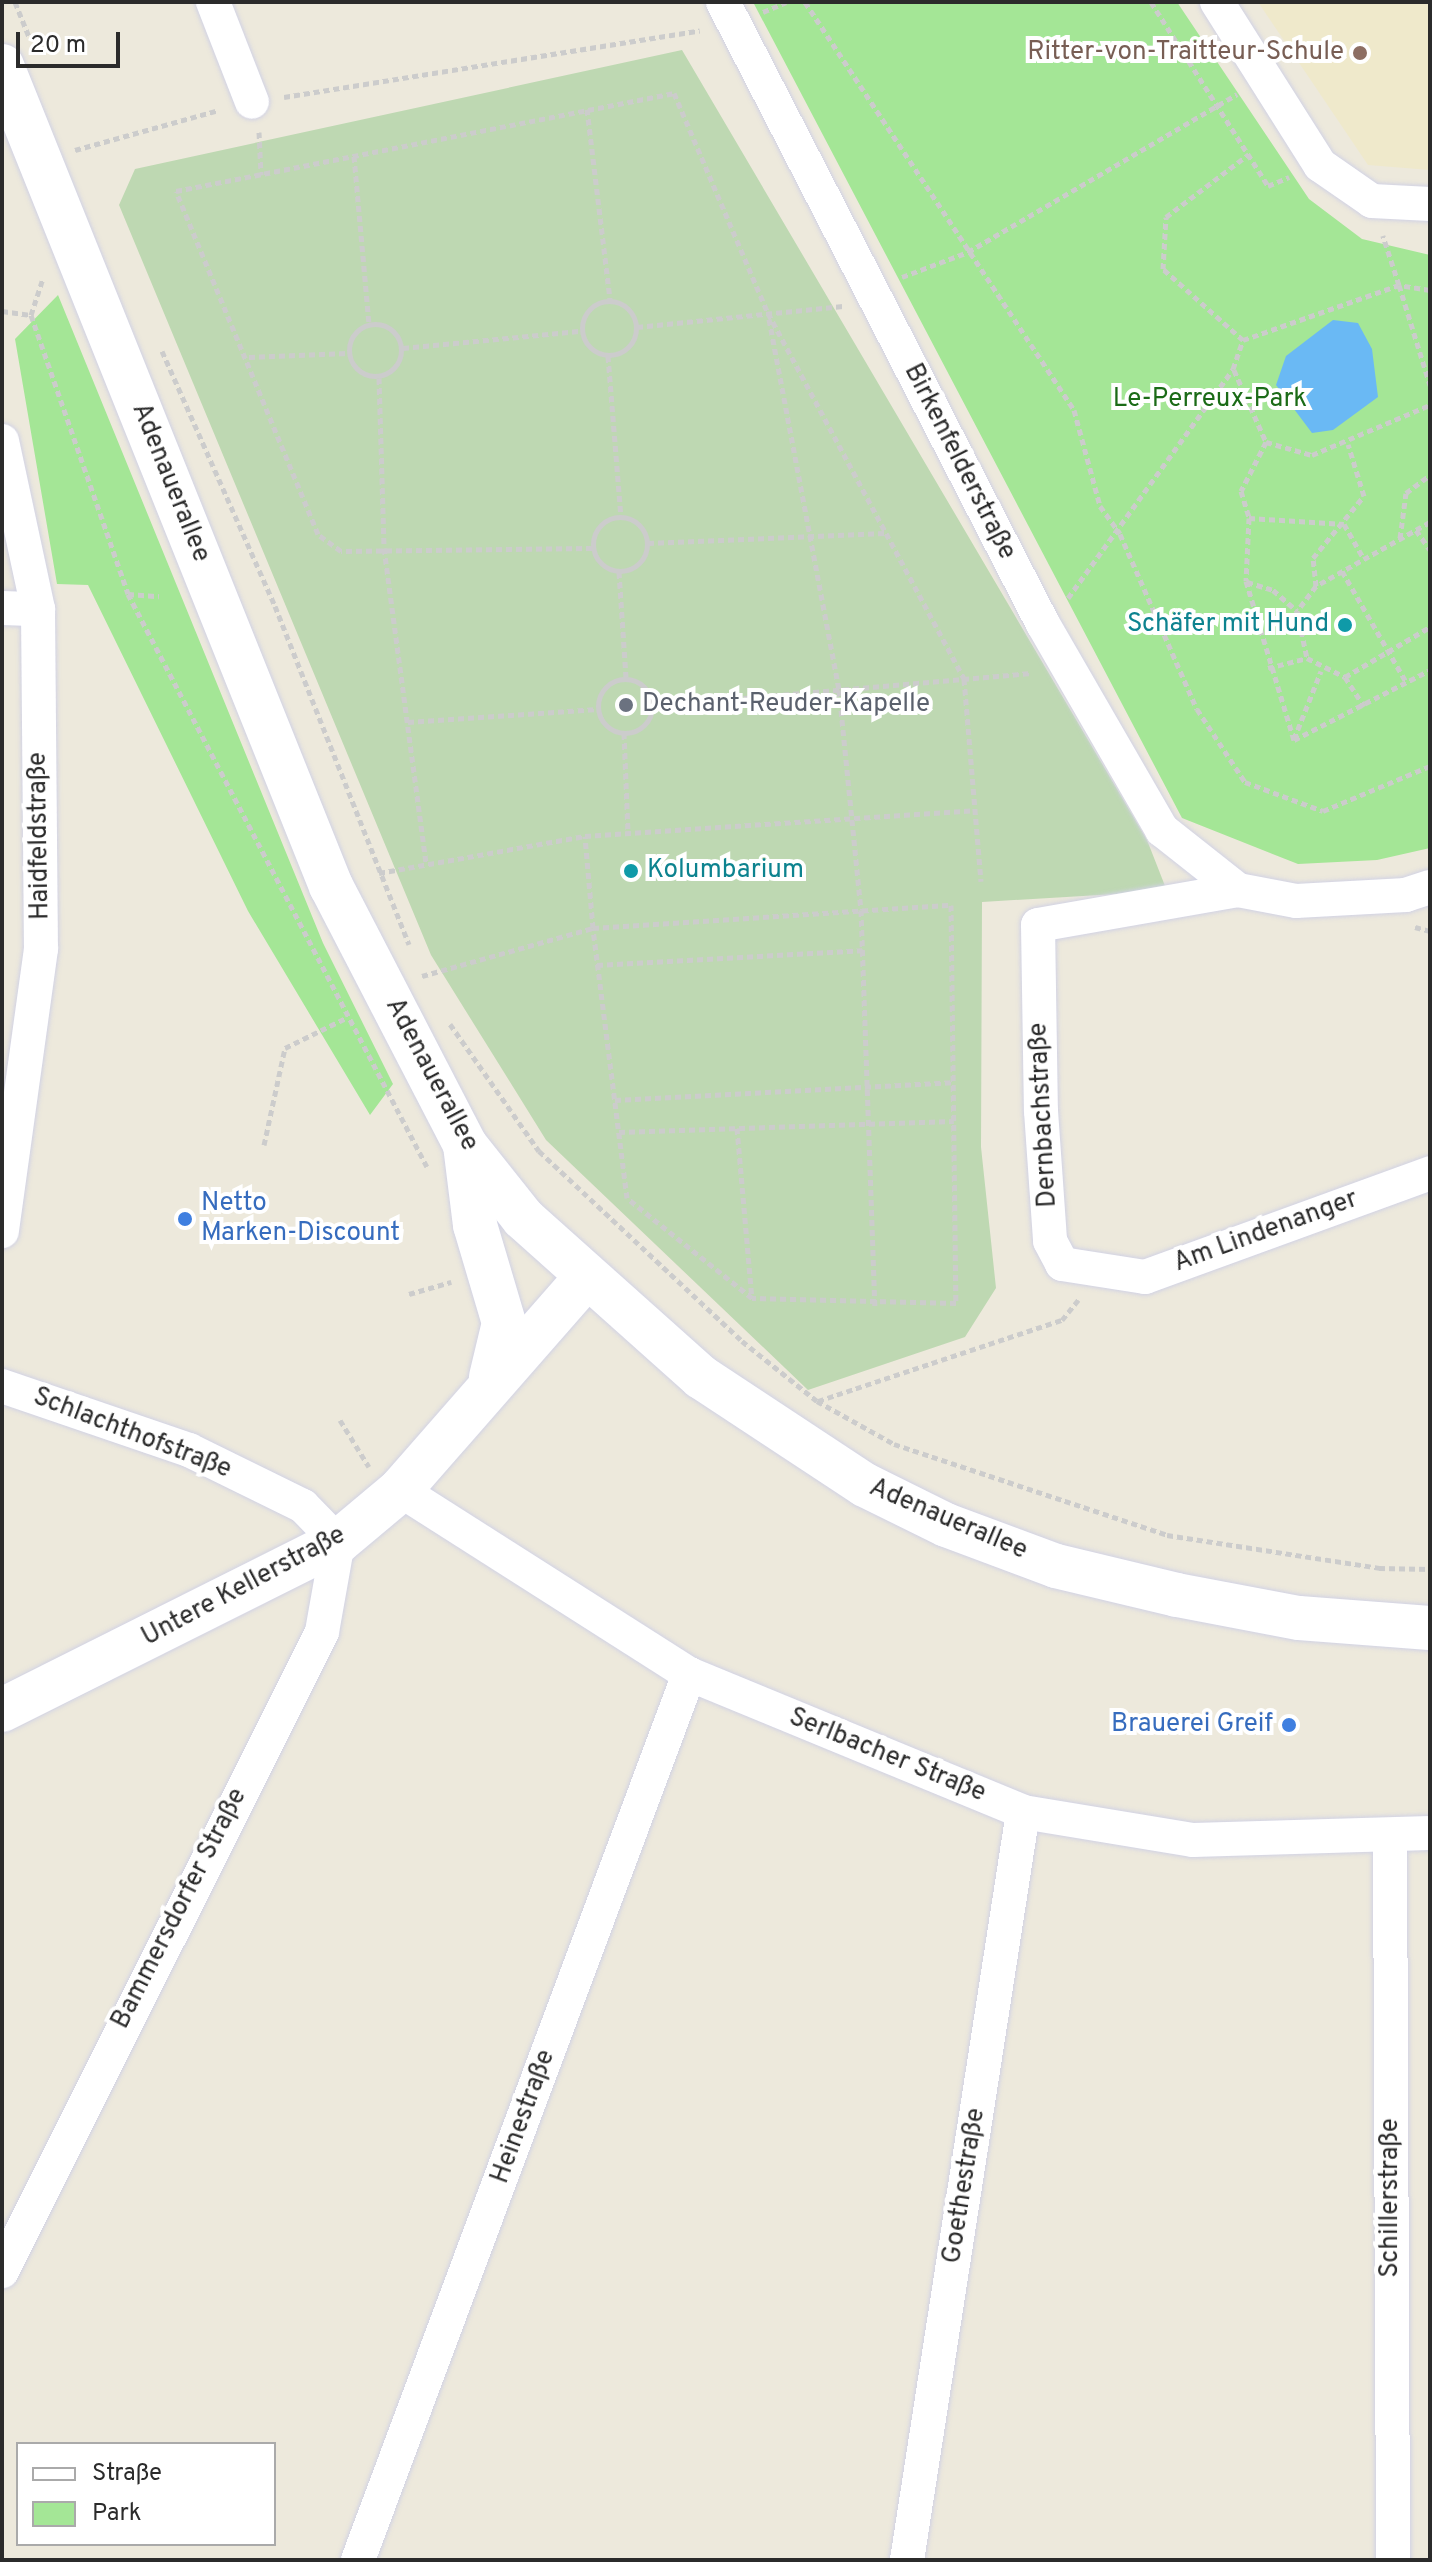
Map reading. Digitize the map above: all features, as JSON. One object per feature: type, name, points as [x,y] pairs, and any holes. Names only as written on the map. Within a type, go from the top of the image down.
[{"type":"main road","name":"Adenauerallee","points":[[2,66],[331,886],[465,1145],[584,1280],[778,1431],[946,1525],[1056,1566],[1177,1595],[1299,1618],[1430,1628]]},
{"type":"main road","points":[[465,1145],[475,1225],[504,1323],[488,1387]]},
{"type":"main road","name":"Untere Kellerstraße","points":[[2,1710],[338,1542],[386,1480],[488,1387],[584,1280]]},
{"type":"street","points":[[213,2],[252,102]]},
{"type":"street","points":[[1217,2],[1320,165],[1372,201],[1430,204]]},
{"type":"street","name":"Birkenfelderstraße","points":[[729,14],[1068,667],[1162,830],[1238,890]]},
{"type":"street","name":"Haidfeldstraße","points":[[2,441],[38,609],[41,949],[2,1231]]},
{"type":"street","points":[[2,608],[38,609]]},
{"type":"street","points":[[1238,890],[1296,901],[1406,895],[1430,887]]},
{"type":"street","name":"Dernbachstraße","points":[[1099,1274],[1062,1264],[1050,1241],[1038,925],[1238,890]]},
{"type":"street","name":"Am Lindenanger","points":[[1099,1274],[1145,1277],[1430,1173]]},
{"type":"street","name":"Schlachthofstraße","points":[[2,1386],[189,1450],[303,1506],[338,1542]]},
{"type":"street","name":"Serlbacher Straße","points":[[386,1480],[689,1674],[1023,1812],[1193,1840],[1430,1833]]},
{"type":"street","name":"Bammersdorfer Straße","points":[[2,2271],[322,1632],[338,1542]]},
{"type":"street","name":"Heinestraße","points":[[358,2560],[689,1674]]},
{"type":"street","name":"Goethestraße","points":[[907,2560],[1023,1812]]},
{"type":"street","name":"Schillerstraße","points":[[1390,1836],[1393,2560]]},
{"type":"path","points":[[771,9],[786,2]]},
{"type":"path","points":[[805,2],[1074,410],[1100,506],[1120,534],[1197,709],[1245,782],[1323,811],[1430,766]]},
{"type":"path","points":[[1151,2],[1268,186],[1320,165]]},
{"type":"path","points":[[80,165],[74,150],[97,140],[252,102],[729,14]]},
{"type":"path","points":[[904,276],[968,252],[1265,78]]},
{"type":"path","points":[[592,548],[384,548],[341,551],[318,534],[249,357],[176,191],[674,93],[768,313],[964,679],[981,881]]},
{"type":"path","points":[[587,109],[610,300]]},
{"type":"path","points":[[1243,340],[1163,269],[1166,217],[1249,154]]},
{"type":"path","points":[[354,156],[369,323]]},
{"type":"path","points":[[1372,201],[1430,385]]},
{"type":"path","points":[[1243,340],[1399,285],[1430,290]]},
{"type":"path","points":[[637,327],[842,306],[871,291]]},
{"type":"path","points":[[610,300],[629,308],[637,327],[628,349],[608,356],[590,349],[581,331],[588,309],[610,300]]},
{"type":"path","points":[[2,311],[31,315],[128,594],[346,1018],[436,1184]]},
{"type":"path","points":[[768,313],[839,690],[861,910],[875,1306]]},
{"type":"path","points":[[369,323],[395,330],[403,348],[394,371],[379,378],[357,370],[348,353],[356,331],[369,323]]},
{"type":"path","points":[[403,348],[581,331]]},
{"type":"path","points":[[155,335],[275,606],[379,873],[430,989]]},
{"type":"path","points":[[1081,586],[1233,369],[1243,340]]},
{"type":"path","points":[[249,357],[348,353]]},
{"type":"path","points":[[608,356],[621,516]]},
{"type":"path","points":[[1233,369],[1266,442],[1312,455],[1348,444],[1430,405]]},
{"type":"path","points":[[379,378],[384,548],[426,863]]},
{"type":"path","points":[[1266,442],[1241,491],[1249,518],[1246,581],[1268,668],[1294,740]]},
{"type":"path","points":[[1316,586],[1313,558],[1364,496],[1348,444]]},
{"type":"path","points":[[1400,538],[1406,493],[1430,475]]},
{"type":"path","points":[[621,516],[640,524],[648,543],[639,565],[619,572],[602,564],[592,548],[599,525],[621,516]]},
{"type":"path","points":[[1249,518],[1344,524]]},
{"type":"path","points":[[1297,611],[1316,586],[1430,522]]},
{"type":"path","points":[[1344,524],[1364,559]]},
{"type":"path","points":[[1416,530],[1430,550]]},
{"type":"path","points":[[648,543],[885,533]]},
{"type":"path","points":[[1342,571],[1406,682]]},
{"type":"path","points":[[619,572],[626,677]]},
{"type":"path","points":[[1246,581],[1273,590],[1297,611],[1307,658],[1321,671],[1345,677],[1364,706]]},
{"type":"path","points":[[128,594],[159,596]]},
{"type":"path","points":[[1345,677],[1430,627]]},
{"type":"path","points":[[1268,668],[1307,658]]},
{"type":"path","points":[[654,706],[1068,667]]},
{"type":"path","points":[[1294,740],[1430,670]]},
{"type":"path","points":[[1294,740],[1321,671]]},
{"type":"path","points":[[626,677],[646,686],[654,706],[644,726],[624,733],[607,726],[598,709],[605,687],[626,677]]},
{"type":"path","points":[[408,722],[598,709]]},
{"type":"path","points":[[624,733],[628,833]]},
{"type":"path","points":[[379,873],[585,836],[974,810]]},
{"type":"path","points":[[422,976],[593,928],[951,905],[956,1303],[875,1306],[752,1298],[627,1198],[597,965],[593,928],[585,836]]},
{"type":"path","points":[[597,965],[863,950]]},
{"type":"path","points":[[445,1015],[539,1151],[817,1401],[894,1444],[1167,1535],[1379,1568],[1430,1569]]},
{"type":"path","points":[[264,1145],[285,1048],[346,1018]]},
{"type":"path","points":[[615,1100],[953,1082]]},
{"type":"path","points":[[619,1132],[954,1121]]},
{"type":"path","points":[[737,1128],[752,1298]]},
{"type":"path","points":[[817,1401],[1062,1320],[1099,1274]]},
{"type":"path","points":[[409,1294],[443,1285]]},
{"type":"path","points":[[340,1420],[386,1480]]},
{"type":"shaded area","name":"Ritter-von-Traitteur-Schule","points":[[1258,2],[1430,2],[1430,170],[1368,165]]},
{"type":"green space","name":"Le-Perreux-Park","points":[[753,2],[1177,2],[1309,199],[1362,239],[1430,255],[1430,848],[1377,860],[1298,864],[1182,818]]},
{"type":"green space","points":[[682,50],[1147,840],[1167,891],[982,902],[981,1147],[996,1288],[965,1337],[808,1390],[546,1140],[431,955],[119,205],[135,169]]},
{"type":"green space","points":[[58,295],[323,943],[393,1084],[370,1115],[248,911],[88,585],[57,584],[15,339]]},
{"type":"water","points":[[1333,320],[1358,323],[1372,349],[1378,397],[1333,430],[1312,433],[1276,385],[1286,356]]},
{"type":"place","name":"Ritter-von-Traitteur-Schule","points":[[1360,53]]},
{"type":"place","name":"Schäfer mit Hund","points":[[1345,625]]},
{"type":"place","name":"Dechant-Reuder-Kapelle","points":[[626,705]]},
{"type":"place","name":"Kolumbarium","points":[[631,871]]},
{"type":"place","name":"Netto Marken-Discount","points":[[185,1219]]},
{"type":"place","name":"Brauerei Greif","points":[[1289,1725]]}]
